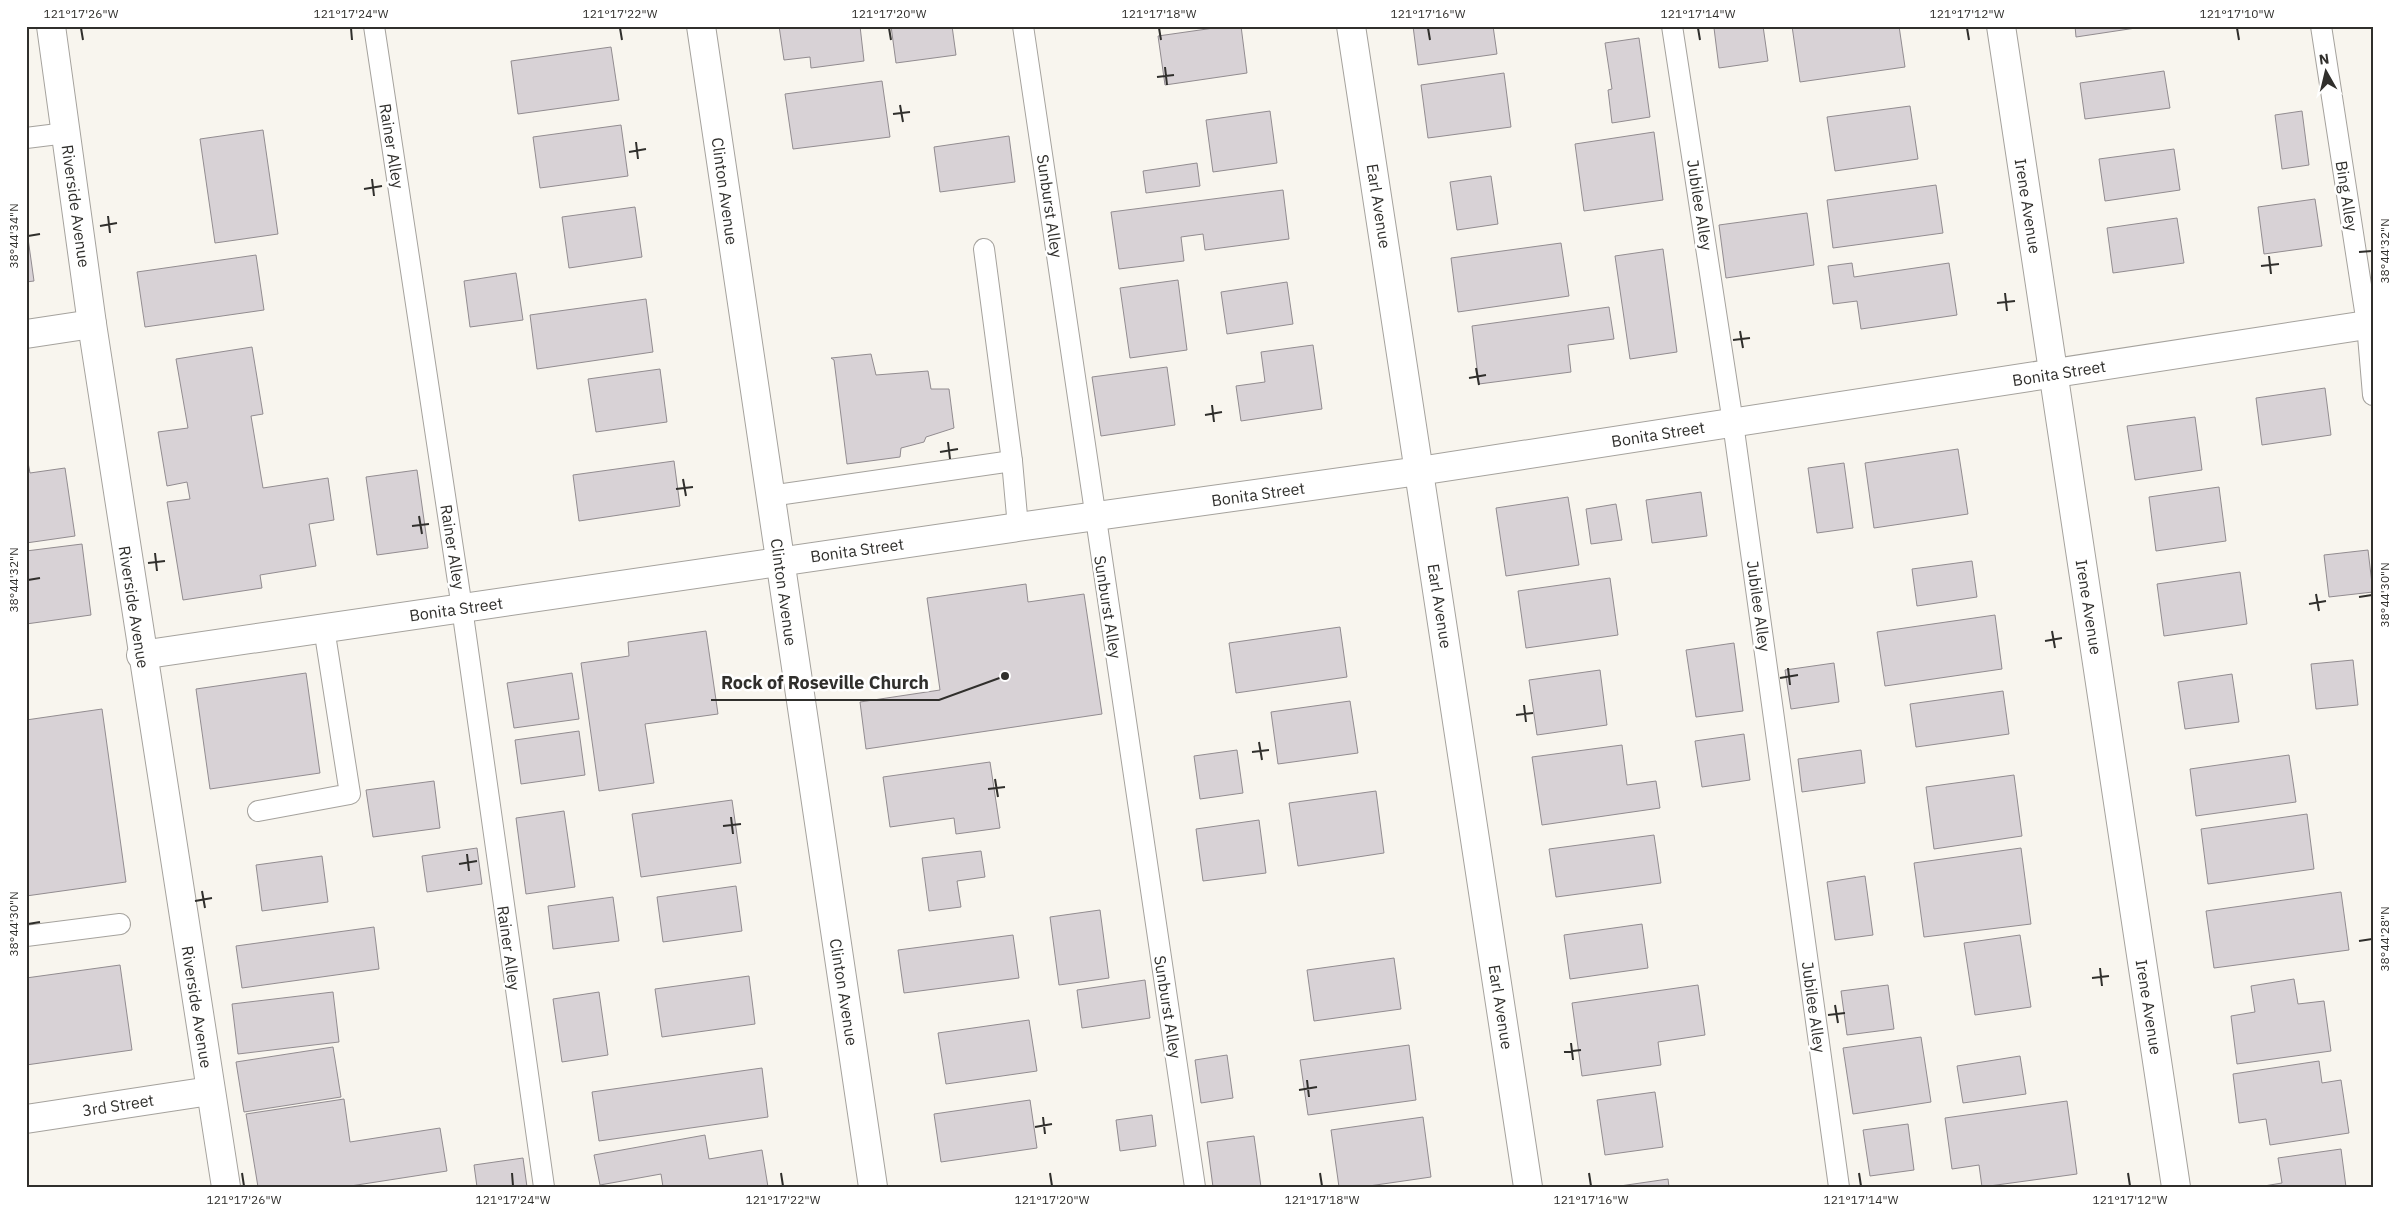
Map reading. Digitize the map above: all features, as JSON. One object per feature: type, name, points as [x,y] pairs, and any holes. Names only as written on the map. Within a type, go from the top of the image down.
[{"type":"street","name":"Riverside Avenue","points":[[51,26],[92,324],[141,655],[226,1187]]},
{"type":"street","name":"Clinton Avenue","points":[[701,26],[873,1187]]},
{"type":"street","name":"Earl Avenue","points":[[1351,26],[1528,1187]]},
{"type":"street","name":"Irene Avenue","points":[[2002,26],[2176,1187]]},
{"type":"street","points":[[26,334],[92,324]]},
{"type":"street","name":"Bonita Street","points":[[141,655],[1018,527],[1419,471],[2370,324]]},
{"type":"street","name":"3rd Street","points":[[26,1119],[210,1092]]},
{"type":"lane","name":"Rainer Alley","points":[[374,26],[462,608],[544,1187]]},
{"type":"lane","name":"Sunburst Alley","points":[[1023,26],[1195,1187]]},
{"type":"lane","name":"Jubilee Alley","points":[[1672,26],[1733,423],[1839,1187]]},
{"type":"lane","name":"Bing Alley","points":[[2321,26],[2370,324],[2373,395]]},
{"type":"lane","points":[[26,138],[66,133]]},
{"type":"lane","points":[[984,249],[1012,461],[1018,527]]},
{"type":"lane","points":[[770,496],[1012,461]]},
{"type":"lane","points":[[258,811],[350,794],[324,628]]},
{"type":"lane","points":[[26,936],[120,924]]},
{"type":"building","points":[[779,26],[860,26],[864,61],[811,68],[810,57],[784,60]]},
{"type":"building","points":[[891,26],[952,26],[956,55],[896,63]]},
{"type":"building","points":[[1228,26],[1241,26],[1247,73],[1165,85],[1158,36]]},
{"type":"building","points":[[1413,26],[1493,26],[1497,54],[1418,65]]},
{"type":"building","points":[[1726,26],[1763,26],[1768,61],[1719,68],[1714,28]]},
{"type":"building","points":[[1792,26],[1899,26],[1905,67],[1800,82]]},
{"type":"building","points":[[2075,26],[2149,26],[2076,37]]},
{"type":"building","points":[[1639,38],[1650,117],[1612,123],[1608,90],[1612,89],[1605,43]]},
{"type":"building","points":[[611,47],[619,100],[518,114],[511,61]]},
{"type":"building","points":[[2164,71],[2170,108],[2085,119],[2080,83]]},
{"type":"building","points":[[1504,73],[1511,127],[1428,138],[1421,85]]},
{"type":"building","points":[[882,81],[890,137],[793,149],[785,94]]},
{"type":"building","points":[[1910,106],[1918,159],[1835,171],[1827,117]]},
{"type":"building","points":[[1270,111],[1277,163],[1213,172],[1206,120]]},
{"type":"building","points":[[2302,111],[2309,165],[2282,169],[2275,115]]},
{"type":"building","points":[[621,125],[628,176],[540,188],[533,137]]},
{"type":"building","points":[[263,130],[278,234],[215,243],[200,139]]},
{"type":"building","points":[[1654,132],[1663,200],[1584,211],[1575,144]]},
{"type":"building","points":[[1009,136],[1015,182],[940,192],[934,147]]},
{"type":"building","points":[[2174,149],[2180,190],[2105,201],[2099,159]]},
{"type":"building","points":[[1197,163],[1200,186],[1146,193],[1143,171]]},
{"type":"building","points":[[1491,176],[1498,224],[1457,230],[1450,182]]},
{"type":"building","points":[[1936,185],[1943,233],[1833,248],[1827,200]]},
{"type":"building","points":[[1283,190],[1289,239],[1205,250],[1203,234],[1181,237],[1184,261],[1119,269],[1111,212]]},
{"type":"building","points":[[2315,199],[2322,246],[2264,254],[2258,207]]},
{"type":"building","points":[[635,207],[642,257],[569,268],[562,217]]},
{"type":"building","points":[[1807,213],[1814,265],[1726,278],[1719,225]]},
{"type":"building","points":[[2177,218],[2184,263],[2113,273],[2107,228]]},
{"type":"building","points":[[26,224],[34,281],[26,282]]},
{"type":"building","points":[[1561,243],[1569,296],[1458,312],[1451,258]]},
{"type":"building","points":[[1663,249],[1677,352],[1630,359],[1615,256]]},
{"type":"building","points":[[256,255],[264,310],[145,327],[137,272]]},
{"type":"building","points":[[1852,263],[1854,277],[1949,263],[1957,315],[1861,329],[1857,301],[1833,304],[1828,266]]},
{"type":"building","points":[[516,273],[523,320],[470,327],[464,281]]},
{"type":"building","points":[[1178,280],[1187,350],[1130,358],[1120,288]]},
{"type":"building","points":[[1287,282],[1293,324],[1227,334],[1221,292]]},
{"type":"building","points":[[646,299],[653,352],[537,369],[530,315]]},
{"type":"building","points":[[1609,307],[1614,339],[1568,345],[1571,372],[1479,384],[1472,326]]},
{"type":"building","points":[[1313,345],[1322,409],[1241,421],[1236,386],[1265,382],[1261,352]]},
{"type":"building","points":[[252,347],[263,414],[251,416],[263,488],[328,478],[334,520],[309,524],[316,566],[260,575],[262,588],[183,600],[167,502],[190,499],[187,482],[167,486],[158,432],[188,428],[176,359]]},
{"type":"building","points":[[871,354],[876,375],[928,371],[931,389],[949,389],[954,428],[926,437],[924,442],[901,448],[900,457],[847,464],[834,360],[831,358]]},
{"type":"building","points":[[1167,367],[1175,425],[1101,436],[1092,377]]},
{"type":"building","points":[[660,369],[667,422],[596,432],[588,379]]},
{"type":"building","points":[[2325,388],[2331,435],[2262,445],[2256,398]]},
{"type":"building","points":[[2195,417],[2202,470],[2135,480],[2127,426]]},
{"type":"building","points":[[1958,449],[1968,514],[1874,528],[1865,463]]},
{"type":"building","points":[[26,452],[30,473],[65,468],[75,536],[26,543]]},
{"type":"building","points":[[674,461],[680,506],[579,521],[573,475]]},
{"type":"building","points":[[1844,463],[1853,528],[1817,533],[1808,468]]},
{"type":"building","points":[[417,470],[428,548],[377,555],[366,477]]},
{"type":"building","points":[[2219,487],[2226,541],[2156,551],[2149,497]]},
{"type":"building","points":[[1701,492],[1707,536],[1652,543],[1646,500]]},
{"type":"building","points":[[1568,497],[1579,565],[1506,576],[1496,508]]},
{"type":"building","points":[[1616,504],[1622,540],[1591,544],[1586,509]]},
{"type":"building","points":[[82,544],[91,615],[26,624],[26,551]]},
{"type":"building","points":[[2368,550],[2373,592],[2329,597],[2324,555]]},
{"type":"building","points":[[1972,561],[1977,597],[1917,606],[1912,569]]},
{"type":"building","points":[[2240,572],[2247,624],[2164,636],[2157,584]]},
{"type":"building","points":[[1610,578],[1618,635],[1526,648],[1518,591]]},
{"type":"building","points":[[1026,584],[1028,602],[1084,594],[1102,714],[866,749],[860,702],[940,690],[927,598]]},
{"type":"building","points":[[1995,615],[2002,669],[1885,686],[1877,632]]},
{"type":"building","points":[[1340,627],[1347,677],[1236,693],[1229,643]]},
{"type":"building","points":[[706,631],[718,714],[645,724],[654,783],[599,791],[581,663],[629,656],[628,642]]},
{"type":"building","points":[[1734,643],[1743,711],[1696,717],[1686,650]]},
{"type":"building","points":[[2353,660],[2358,705],[2316,709],[2311,664]]},
{"type":"building","points":[[1834,663],[1839,702],[1791,709],[1785,670]]},
{"type":"building","points":[[1600,670],[1607,725],[1537,735],[1529,680]]},
{"type":"building","points":[[306,673],[320,773],[210,789],[196,689]]},
{"type":"building","points":[[572,673],[579,719],[514,728],[507,683]]},
{"type":"building","points":[[2232,674],[2239,722],[2185,729],[2178,682]]},
{"type":"building","points":[[2003,691],[2009,734],[1916,747],[1910,704]]},
{"type":"building","points":[[1350,701],[1358,753],[1278,764],[1271,712]]},
{"type":"building","points":[[102,709],[126,882],[26,896],[26,720]]},
{"type":"building","points":[[579,731],[585,775],[521,784],[515,740]]},
{"type":"building","points":[[1744,734],[1750,780],[1702,787],[1695,741]]},
{"type":"building","points":[[1622,745],[1627,785],[1656,781],[1660,808],[1542,825],[1532,757]]},
{"type":"building","points":[[1237,750],[1243,793],[1200,799],[1194,756]]},
{"type":"building","points":[[1861,750],[1865,783],[1802,792],[1798,759]]},
{"type":"building","points":[[2289,755],[2296,802],[2196,816],[2190,769]]},
{"type":"building","points":[[990,762],[1000,828],[956,834],[954,818],[890,827],[883,777]]},
{"type":"building","points":[[2014,775],[2022,836],[1934,849],[1926,787]]},
{"type":"building","points":[[434,781],[440,828],[373,837],[366,790]]},
{"type":"building","points":[[1376,791],[1384,853],[1298,866],[1289,803]]},
{"type":"building","points":[[732,800],[741,863],[641,877],[632,814]]},
{"type":"building","points":[[564,811],[575,887],[526,894],[516,818]]},
{"type":"building","points":[[2307,814],[2314,869],[2208,884],[2201,829]]},
{"type":"building","points":[[1259,820],[1266,873],[1203,881],[1196,829]]},
{"type":"building","points":[[1654,835],[1661,883],[1556,897],[1549,849]]},
{"type":"building","points":[[477,848],[482,884],[427,892],[422,856]]},
{"type":"building","points":[[2021,848],[2031,924],[1924,937],[1914,863]]},
{"type":"building","points":[[981,851],[985,877],[957,881],[961,907],[929,911],[922,858]]},
{"type":"building","points":[[322,856],[328,902],[262,911],[256,865]]},
{"type":"building","points":[[1865,876],[1873,935],[1835,940],[1827,882]]},
{"type":"building","points":[[736,886],[742,931],[663,942],[657,897]]},
{"type":"building","points":[[2341,892],[2349,950],[2214,968],[2206,911]]},
{"type":"building","points":[[613,897],[619,941],[553,949],[548,906]]},
{"type":"building","points":[[1100,910],[1109,978],[1059,985],[1050,917]]},
{"type":"building","points":[[1642,924],[1648,968],[1570,979],[1564,935]]},
{"type":"building","points":[[374,927],[379,969],[242,988],[236,946]]},
{"type":"building","points":[[1013,935],[1019,978],[904,993],[898,950]]},
{"type":"building","points":[[2020,935],[2031,1007],[1975,1015],[1964,943]]},
{"type":"building","points":[[1394,958],[1401,1009],[1314,1021],[1307,970]]},
{"type":"building","points":[[120,965],[132,1050],[26,1065],[26,978]]},
{"type":"building","points":[[749,976],[755,1024],[662,1037],[655,989]]},
{"type":"building","points":[[2294,979],[2298,1004],[2324,1001],[2331,1051],[2237,1064],[2231,1016],[2255,1012],[2251,986]]},
{"type":"building","points":[[1145,980],[1150,1018],[1082,1028],[1077,990]]},
{"type":"building","points":[[1698,985],[1705,1035],[1658,1042],[1661,1065],[1582,1076],[1572,1003]]},
{"type":"building","points":[[1888,985],[1894,1029],[1847,1035],[1841,991]]},
{"type":"building","points":[[333,992],[339,1042],[238,1054],[232,1004]]},
{"type":"building","points":[[599,992],[608,1055],[562,1062],[553,999]]},
{"type":"building","points":[[1029,1020],[1037,1071],[946,1084],[938,1033]]},
{"type":"building","points":[[1921,1037],[1931,1102],[1853,1114],[1843,1048]]},
{"type":"building","points":[[1409,1045],[1416,1100],[1308,1115],[1300,1060]]},
{"type":"building","points":[[333,1047],[341,1097],[244,1112],[236,1062]]},
{"type":"building","points":[[1227,1055],[1233,1098],[1201,1103],[1195,1060]]},
{"type":"building","points":[[2020,1056],[2026,1094],[1963,1103],[1957,1066]]},
{"type":"building","points":[[2319,1061],[2322,1083],[2341,1080],[2349,1133],[2270,1145],[2266,1119],[2239,1123],[2233,1074]]},
{"type":"building","points":[[762,1068],[768,1117],[599,1141],[592,1092]]},
{"type":"building","points":[[1655,1092],[1663,1147],[1605,1155],[1597,1100]]},
{"type":"building","points":[[344,1099],[350,1142],[440,1128],[447,1171],[344,1187],[258,1187],[246,1114]]},
{"type":"building","points":[[1030,1100],[1037,1148],[941,1162],[934,1114]]},
{"type":"building","points":[[2067,1101],[2077,1174],[1982,1187],[1979,1165],[1952,1169],[1945,1118]]},
{"type":"building","points":[[1152,1115],[1156,1146],[1120,1151],[1116,1120]]},
{"type":"building","points":[[1423,1117],[1431,1177],[1362,1187],[1339,1187],[1331,1130]]},
{"type":"building","points":[[1908,1124],[1914,1170],[1870,1176],[1863,1130]]},
{"type":"building","points":[[705,1135],[709,1159],[762,1150],[768,1187],[663,1187],[661,1174],[600,1185],[594,1155]]},
{"type":"building","points":[[1254,1136],[1261,1187],[1213,1187],[1207,1142]]},
{"type":"building","points":[[2341,1149],[2346,1187],[2258,1187],[2282,1183],[2278,1158]]},
{"type":"building","points":[[523,1158],[527,1187],[477,1187],[474,1165]]},
{"type":"building","points":[[1668,1179],[1669,1187],[1613,1187]]},
{"type":"place","name":"Rock of Roseville Church","points":[[1005,676]]}]
